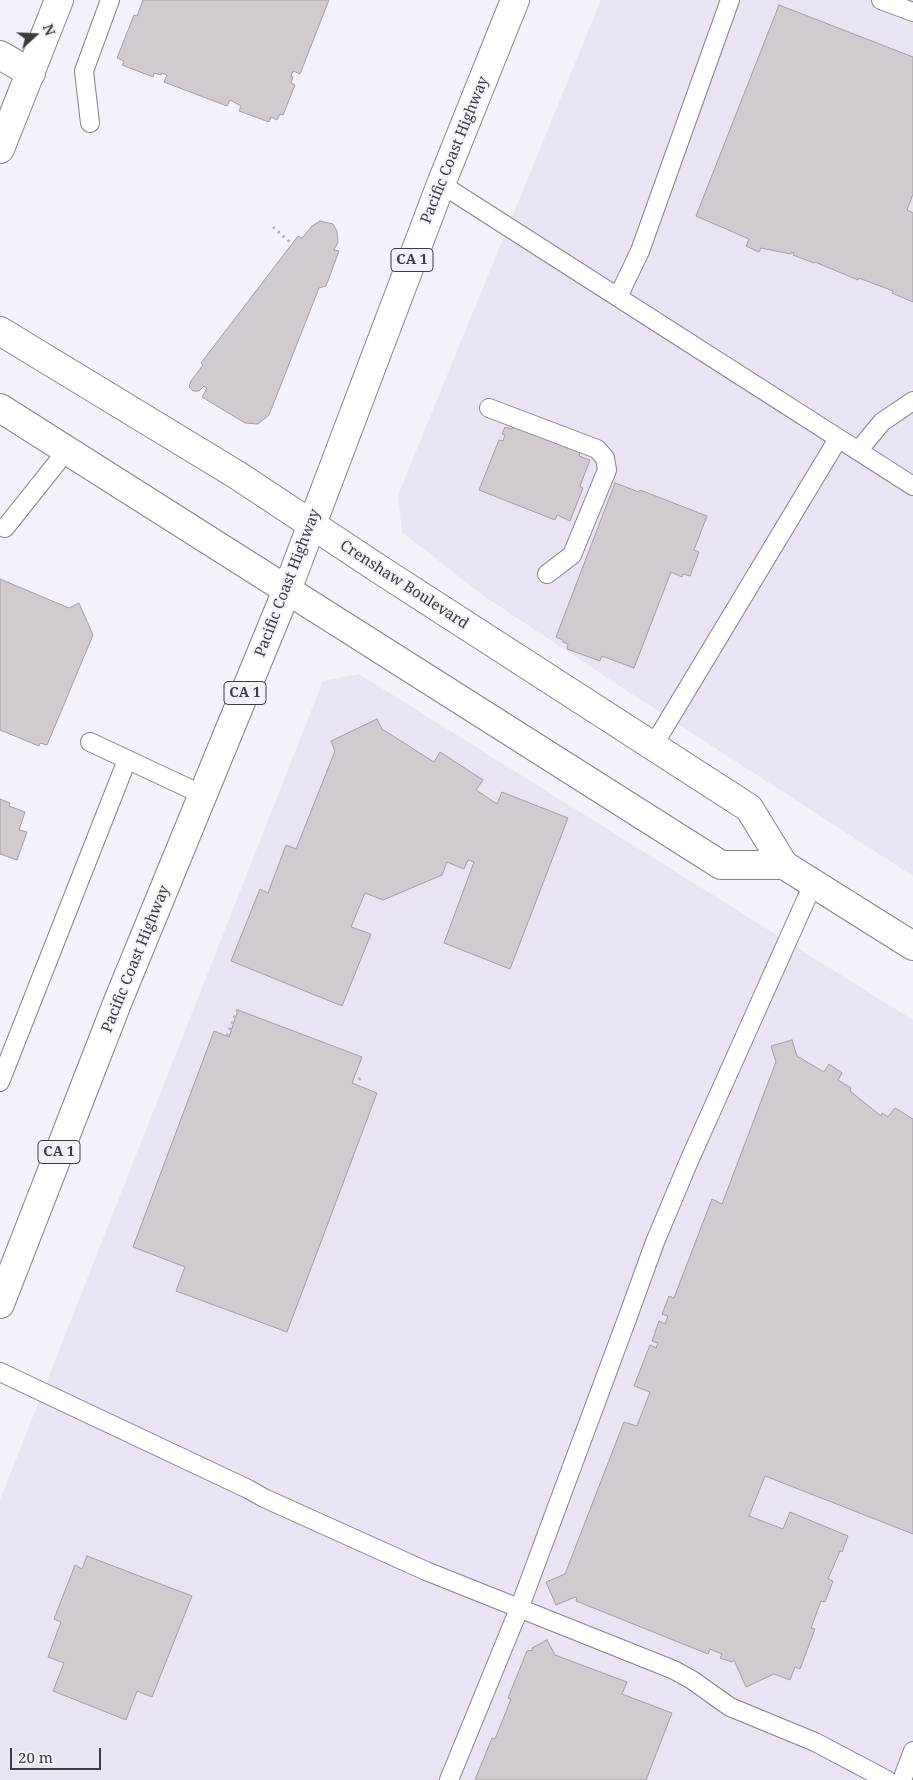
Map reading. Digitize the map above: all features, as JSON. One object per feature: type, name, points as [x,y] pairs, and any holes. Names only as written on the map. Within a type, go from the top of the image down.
[{"type":"main road","points":[[0,149],[59,0]]},
{"type":"main road","name":"Pacific Coast Highway","points":[[0,1304],[118,1001],[287,590],[441,184],[515,0]]},
{"type":"main road","points":[[0,55],[31,73]]},
{"type":"main road","name":"Crenshaw Boulevard","points":[[0,331],[237,475],[749,808],[784,865],[913,946]]},
{"type":"main road","points":[[0,408],[721,865],[784,865]]},
{"type":"lane","points":[[90,122],[84,71],[110,0]]},
{"type":"lane","points":[[618,297],[640,251],[730,0]]},
{"type":"lane","points":[[882,0],[913,12]]},
{"type":"lane","points":[[441,184],[913,486]]},
{"type":"lane","points":[[858,451],[882,422],[913,401]]},
{"type":"lane","points":[[489,408],[597,449],[605,458],[607,470],[572,555],[547,574]]},
{"type":"lane","points":[[652,746],[838,439]]},
{"type":"lane","points":[[5,528],[67,450]]},
{"type":"lane","points":[[90,742],[203,795]]},
{"type":"lane","points":[[0,1082],[127,760]]},
{"type":"lane","points":[[449,1780],[519,1609],[655,1242],[693,1152],[813,884]]},
{"type":"lane","points":[[0,1372],[339,1533],[426,1572],[674,1670],[692,1680],[730,1707],[815,1742],[887,1780]]},
{"type":"lane","points":[[902,1780],[913,1752]]},
{"type":"path","points":[[273,227],[292,244]]},
{"type":"path","points":[[228,1036],[239,1006]]},
{"type":"path","points":[[360,1080],[362,1074]]},
{"type":"shaded area","points":[[601,0],[913,0],[913,876],[481,594],[402,532],[398,495]]},
{"type":"shaded area","points":[[359,674],[913,1020],[913,1780],[0,1780],[0,1500],[323,681]]},
{"type":"building","points":[[143,0],[329,0],[300,74],[293,71],[291,76],[293,77],[291,83],[295,85],[283,115],[280,114],[277,120],[271,117],[269,122],[239,111],[241,106],[230,100],[227,106],[164,82],[167,75],[162,73],[161,75],[154,73],[153,77],[122,65],[124,61],[117,58],[134,15],[137,16]]},
{"type":"building","points":[[779,5],[913,57],[913,194],[907,210],[913,213],[913,302],[892,293],[893,291],[859,278],[858,280],[793,255],[794,253],[791,252],[791,254],[761,248],[759,252],[746,246],[749,239],[696,216]]},
{"type":"building","points":[[320,221],[333,224],[337,231],[338,242],[334,250],[339,251],[326,286],[319,288],[269,415],[258,424],[245,423],[202,397],[207,388],[204,386],[199,391],[193,391],[189,387],[191,381],[203,365],[201,363],[298,236],[302,238],[312,226]]},
{"type":"building","points":[[515,420],[580,451],[579,456],[590,460],[580,486],[583,488],[570,521],[557,515],[555,520],[479,490],[499,440],[503,441],[505,435],[502,434],[505,427],[512,429]]},
{"type":"building","points":[[615,483],[639,492],[640,490],[707,516],[694,550],[699,552],[690,576],[683,574],[682,577],[671,572],[634,668],[602,656],[600,661],[567,649],[568,644],[556,637]]},
{"type":"building","points":[[0,579],[69,608],[79,603],[93,635],[47,745],[40,743],[39,746],[0,730]]},
{"type":"building","points":[[377,719],[382,729],[434,762],[440,752],[483,780],[476,790],[497,804],[502,792],[568,818],[510,969],[444,943],[474,862],[468,860],[464,869],[447,862],[442,875],[383,900],[365,893],[351,927],[371,934],[342,1006],[231,961],[260,889],[268,893],[286,845],[296,849],[335,751],[331,741]]},
{"type":"building","points":[[0,799],[10,803],[9,806],[25,812],[19,830],[27,832],[17,860],[0,854]]},
{"type":"building","points":[[238,1010],[362,1057],[352,1083],[377,1093],[287,1332],[176,1291],[185,1267],[133,1247],[214,1031],[229,1037]]},
{"type":"building","points":[[792,1040],[797,1056],[824,1072],[829,1064],[842,1073],[838,1080],[851,1088],[850,1091],[881,1116],[882,1113],[888,1117],[895,1108],[913,1119],[913,1534],[765,1476],[749,1516],[783,1529],[790,1512],[848,1536],[828,1579],[833,1581],[825,1602],[821,1601],[811,1628],[815,1629],[800,1669],[795,1667],[790,1680],[774,1674],[746,1687],[734,1660],[732,1662],[720,1658],[722,1654],[710,1649],[708,1654],[576,1601],[577,1598],[575,1597],[556,1605],[546,1582],[565,1574],[624,1422],[637,1426],[650,1392],[634,1386],[650,1345],[656,1348],[658,1343],[652,1341],[659,1321],[665,1324],[668,1316],[662,1314],[669,1296],[674,1298],[712,1199],[722,1204],[776,1062],[771,1046]]},
{"type":"building","points":[[87,1556],[192,1596],[152,1697],[137,1691],[126,1720],[53,1691],[64,1663],[48,1657],[61,1622],[54,1619],[75,1565],[82,1569]]},
{"type":"building","points":[[547,1640],[555,1655],[627,1682],[622,1694],[672,1713],[646,1780],[475,1780],[492,1738],[495,1739],[511,1699],[508,1698],[527,1651],[533,1650],[532,1648]]}]
